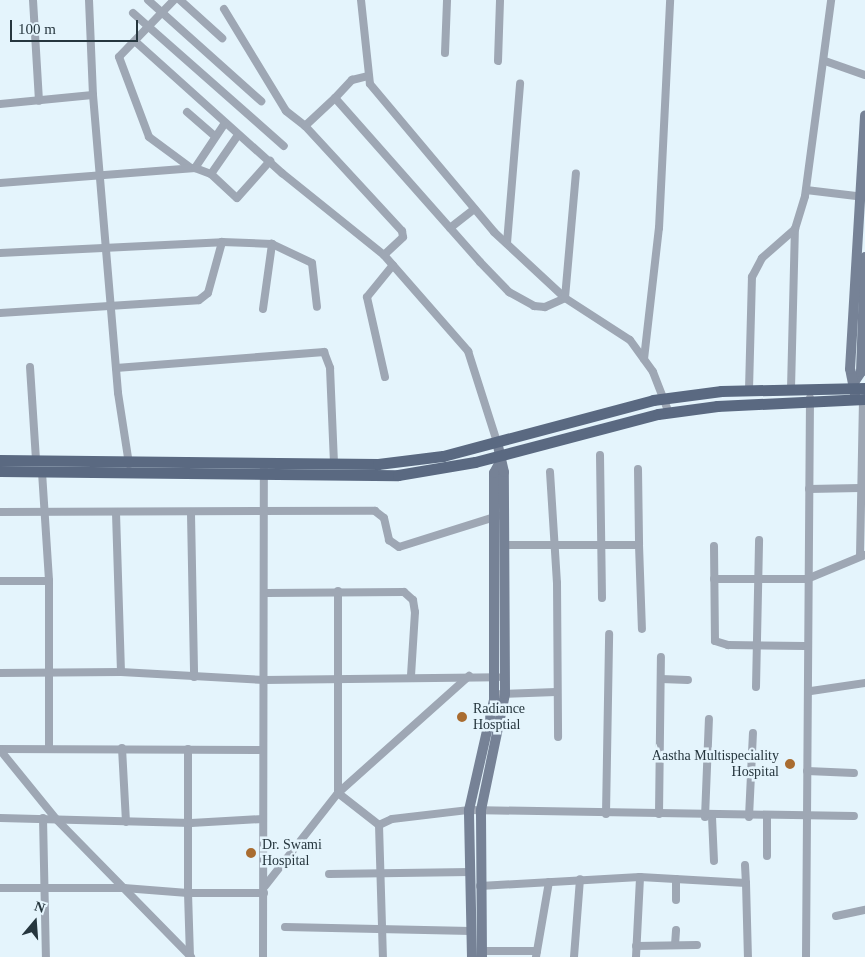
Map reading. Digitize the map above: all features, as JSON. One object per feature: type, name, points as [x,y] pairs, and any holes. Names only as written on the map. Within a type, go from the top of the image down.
[{"type":"main road","points":[[0,471],[42,472],[264,463],[334,464],[443,456],[658,399],[749,390],[791,389],[810,395]]},
{"type":"main road","points":[[0,460],[265,476],[398,475],[498,460],[599,427],[664,414],[810,395],[860,392]]},
{"type":"street","points":[[33,0],[39,101]]},
{"type":"street","points":[[89,0],[93,95],[102,175],[116,368],[129,468]]},
{"type":"street","points":[[148,0],[261,101]]},
{"type":"street","points":[[174,0],[137,43],[122,52],[119,62],[149,137],[193,168],[211,174],[237,198],[270,161]]},
{"type":"street","points":[[180,0],[222,38]]},
{"type":"street","points":[[361,0],[370,54],[368,76],[474,209],[506,243],[565,298],[630,340],[644,359],[664,414]]},
{"type":"street","points":[[445,53],[447,0]]},
{"type":"street","points":[[498,61],[500,0]]},
{"type":"street","points":[[644,359],[659,228],[670,0]]},
{"type":"street","points":[[791,389],[795,229],[806,190],[825,61],[831,0]]},
{"type":"street","points":[[224,9],[286,111],[305,126],[398,226],[401,239],[384,255]]},
{"type":"street","points":[[133,13],[284,146]]},
{"type":"street","points":[[137,43],[238,135],[384,255],[468,351],[497,442],[498,460],[494,473],[504,545],[500,677],[494,694],[469,810],[472,957]]},
{"type":"street","points":[[825,61],[865,74]]},
{"type":"street","points":[[305,126],[352,80],[368,76]]},
{"type":"street","points":[[506,243],[520,84]]},
{"type":"street","points":[[0,104],[93,95]]},
{"type":"street","points":[[335,98],[450,228],[516,296],[540,307],[565,298]]},
{"type":"street","points":[[187,112],[216,136]]},
{"type":"street","points":[[860,392],[850,369],[862,196],[865,115]]},
{"type":"street","points":[[0,183],[193,168],[225,122]]},
{"type":"street","points":[[211,174],[238,135]]},
{"type":"street","points":[[565,298],[576,173]]},
{"type":"street","points":[[806,190],[862,196]]},
{"type":"street","points":[[450,228],[474,209]]},
{"type":"street","points":[[749,390],[752,276],[762,258],[795,229]]},
{"type":"street","points":[[0,313],[204,298],[222,242]]},
{"type":"street","points":[[0,252],[222,242],[272,244],[312,263],[317,307]]},
{"type":"street","points":[[263,309],[272,244]]},
{"type":"street","points":[[714,579],[807,579],[863,555],[863,510],[860,488],[863,455],[860,392],[865,257]]},
{"type":"street","points":[[385,377],[367,296],[393,266]]},
{"type":"street","points":[[116,368],[324,352],[330,368],[334,464]]},
{"type":"street","points":[[30,367],[36,461]]},
{"type":"street","points":[[806,957],[807,741],[811,691],[805,646],[810,395]]},
{"type":"street","points":[[600,455],[602,598]]},
{"type":"street","points":[[263,957],[262,750],[267,592],[264,463]]},
{"type":"street","points":[[638,469],[642,629]]},
{"type":"street","points":[[42,472],[47,512],[49,581],[47,673],[49,748]]},
{"type":"street","points":[[550,472],[555,546],[558,737]]},
{"type":"street","points":[[809,489],[860,488]]},
{"type":"street","points":[[0,512],[266,514],[375,511],[384,518],[389,540],[399,547],[499,516]]},
{"type":"street","points":[[116,513],[121,672]]},
{"type":"street","points":[[191,514],[194,677]]},
{"type":"street","points":[[499,516],[500,677],[505,694],[481,810],[480,886],[482,954],[536,954],[549,882]]},
{"type":"street","points":[[756,687],[759,540]]},
{"type":"street","points":[[504,545],[639,545]]},
{"type":"street","points":[[714,546],[716,641],[756,645],[805,646]]},
{"type":"street","points":[[0,581],[49,581]]},
{"type":"street","points":[[267,592],[392,589],[413,600],[411,676]]},
{"type":"street","points":[[338,591],[341,680],[338,793]]},
{"type":"street","points":[[606,814],[609,634]]},
{"type":"street","points":[[659,814],[661,657]]},
{"type":"street","points":[[0,673],[121,672],[264,680],[341,680],[411,676],[500,677]]},
{"type":"street","points":[[264,890],[338,793],[469,676]]},
{"type":"street","points":[[661,679],[688,680]]},
{"type":"street","points":[[811,691],[865,683]]},
{"type":"street","points":[[494,694],[556,692]]},
{"type":"street","points":[[709,719],[709,817],[714,861]]},
{"type":"street","points":[[749,817],[753,733]]},
{"type":"street","points":[[122,748],[126,822]]},
{"type":"street","points":[[0,749],[188,748],[262,750]]},
{"type":"street","points":[[188,748],[191,823],[188,893],[191,957]]},
{"type":"street","points":[[0,749],[56,819],[191,957]]},
{"type":"street","points":[[807,771],[854,773]]},
{"type":"street","points":[[338,793],[379,826],[383,874],[382,957]]},
{"type":"street","points":[[379,826],[392,819],[469,810],[768,818],[854,816]]},
{"type":"street","points":[[0,818],[191,823],[263,819]]},
{"type":"street","points":[[43,818],[46,957]]},
{"type":"street","points":[[767,856],[768,818]]},
{"type":"street","points":[[745,865],[748,957]]},
{"type":"street","points":[[330,874],[470,872]]},
{"type":"street","points":[[480,886],[640,877],[746,883]]},
{"type":"street","points":[[636,957],[640,877]]},
{"type":"street","points":[[574,957],[580,879]]},
{"type":"street","points":[[676,879],[676,900]]},
{"type":"street","points":[[0,888],[124,888],[188,893],[264,890]]},
{"type":"street","points":[[836,916],[865,910]]},
{"type":"street","points":[[286,928],[383,932],[471,931]]},
{"type":"street","points":[[675,945],[676,930]]},
{"type":"street","points":[[636,946],[697,945]]},
{"type":"street","points":[[184,957],[191,957]]},
{"type":"place","name":"Radiance Hosptial","points":[[462,717]]},
{"type":"place","name":"Aastha Multispeciality Hospital","points":[[790,764]]},
{"type":"place","name":"Dr. Swami Hospital","points":[[251,853]]}]
